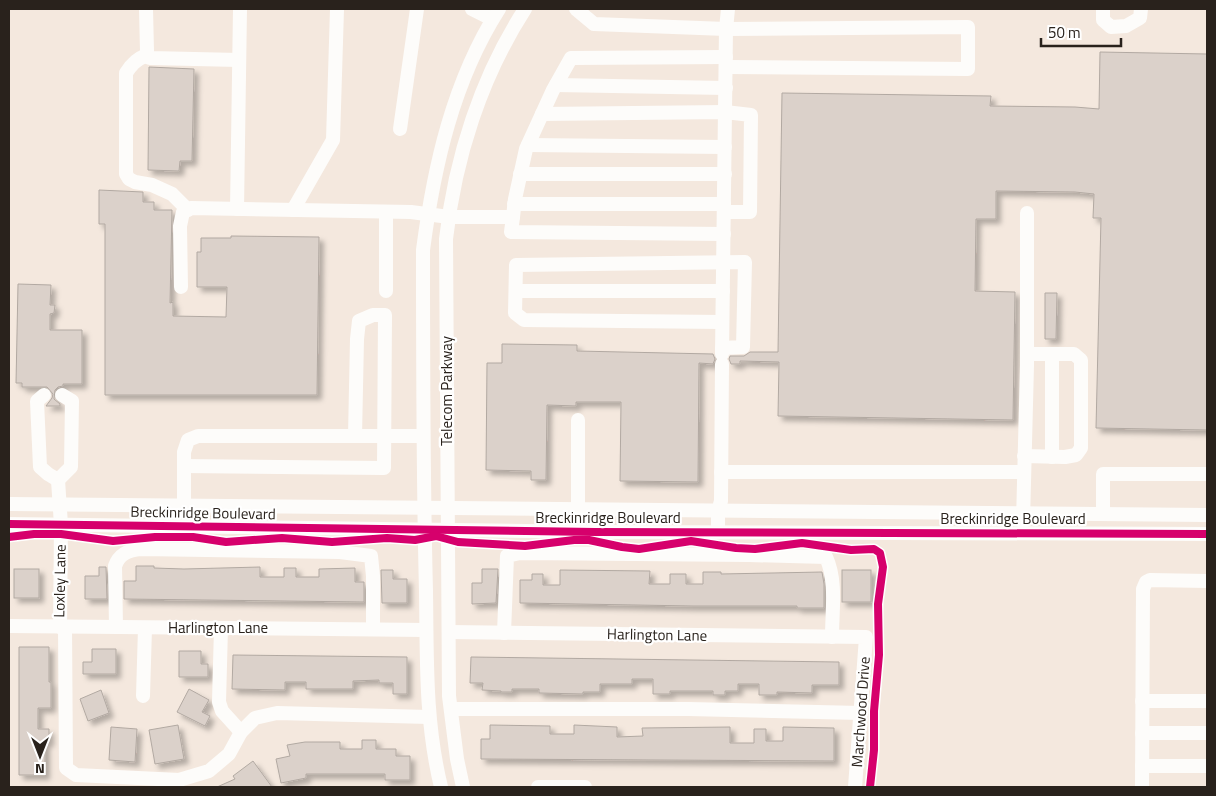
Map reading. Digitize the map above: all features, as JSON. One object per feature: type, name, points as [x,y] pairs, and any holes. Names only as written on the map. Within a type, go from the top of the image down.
[{"type":"street","points":[[145,56],[147,51],[146,9]]},
{"type":"street","points":[[237,209],[240,9]]},
{"type":"street","points":[[293,210],[333,140],[336,9]]},
{"type":"street","points":[[400,129],[417,9]]},
{"type":"street","points":[[472,9],[495,14]]},
{"type":"street","name":"Telecom Parkway","points":[[463,787],[457,759],[451,709],[447,530],[446,258],[448,216],[471,120],[504,43],[525,9]]},
{"type":"street","points":[[576,9],[594,24],[726,29],[968,27],[968,69],[570,58],[528,145],[513,211],[512,232],[724,234]]},
{"type":"street","points":[[718,532],[718,511],[721,501],[726,29],[728,9]]},
{"type":"street","points":[[1103,9],[1103,20],[1111,27],[1126,26],[1140,18],[1140,9]]},
{"type":"street","name":"Telecom Parkway","points":[[441,787],[434,758],[429,717],[425,648],[423,250],[442,142],[460,87],[482,36],[495,14]]},
{"type":"street","points":[[188,210],[172,194],[152,185],[135,182],[129,179],[126,174],[126,73],[132,64],[145,56],[150,58],[239,60]]},
{"type":"street","points":[[556,85],[726,88]]},
{"type":"street","points":[[181,286],[180,226],[183,212],[191,208],[411,212],[448,216],[513,211],[724,208],[750,212],[751,115],[725,112],[542,114]]},
{"type":"street","points":[[528,145],[725,147]]},
{"type":"street","points":[[520,174],[725,174]]},
{"type":"street","points":[[386,212],[386,291]]},
{"type":"street","points":[[1022,533],[1027,354],[1027,213]]},
{"type":"street","points":[[722,322],[524,320],[515,314],[516,265],[745,262],[743,347],[722,355]]},
{"type":"street","points":[[516,291],[723,291]]},
{"type":"street","points":[[184,466],[384,468],[385,314],[373,314],[359,322],[355,436]]},
{"type":"street","points":[[1024,456],[1052,457],[1076,455],[1081,448],[1080,360],[1074,354],[1027,354]]},
{"type":"street","points":[[1052,354],[1052,457]]},
{"type":"street","points":[[44,395],[37,401],[40,466],[58,480],[71,468],[72,401],[62,394]]},
{"type":"street","points":[[578,420],[578,510]]},
{"type":"street","points":[[184,506],[184,452],[188,440],[198,436],[423,436]]},
{"type":"street","points":[[721,472],[1024,472]]},
{"type":"street","points":[[1103,514],[1103,474],[1207,474]]},
{"type":"street","name":"Loxley Lane","points":[[58,480],[61,505],[66,768],[76,775],[179,780],[209,771],[229,754],[241,732]]},
{"type":"street","name":"Breckinridge Boulevard","points":[[9,504],[1207,516]]},
{"type":"street","name":"Breckinridge Boulevard","points":[[9,524],[447,530],[1207,534]]},
{"type":"street","points":[[116,627],[116,566],[118,560],[128,552],[141,549],[340,552],[371,556],[373,629]]},
{"type":"street","points":[[504,633],[507,556],[520,553],[739,555],[826,557],[830,568],[832,584],[832,637]]},
{"type":"street","points":[[1142,787],[1143,589],[1146,582],[1150,580],[1207,580]]},
{"type":"street","name":"Harlington Lane","points":[[9,626],[426,630]]},
{"type":"street","points":[[143,696],[145,628]]},
{"type":"street","points":[[221,628],[219,702],[222,711],[241,732],[255,718],[277,713],[429,717]]},
{"type":"street","name":"Harlington Lane","points":[[449,632],[866,637]]},
{"type":"street","name":"Marchwood Drive","points":[[855,787],[866,637]]},
{"type":"street","points":[[1142,701],[1207,701]]},
{"type":"street","points":[[451,709],[688,709],[861,713]]},
{"type":"street","points":[[1142,733],[1207,733]]},
{"type":"street","points":[[1142,766],[1207,766]]},
{"type":"street","points":[[538,787],[585,787]]},
{"type":"building","points":[[1100,52],[1207,54],[1207,430],[1096,428],[1101,218],[1093,218],[1094,194],[1075,192],[996,191],[996,219],[976,219],[975,291],[1015,292],[1013,420],[778,416],[779,362],[740,361],[740,364],[731,364],[729,359],[730,356],[744,356],[750,352],[778,352],[782,93],[991,96],[990,106],[1099,109]]},
{"type":"building","points":[[149,67],[194,69],[192,161],[180,161],[179,171],[148,170]]},
{"type":"building","points":[[99,190],[143,192],[143,202],[154,202],[154,210],[172,210],[170,303],[173,302],[173,316],[226,317],[227,287],[197,287],[197,252],[201,252],[201,238],[231,238],[231,236],[319,237],[317,395],[105,395],[105,224],[99,224]]},
{"type":"building","points":[[18,284],[51,285],[50,305],[55,305],[54,313],[50,314],[50,330],[82,330],[82,384],[63,384],[63,386],[55,390],[54,399],[60,406],[46,406],[53,394],[47,387],[22,387],[22,383],[16,383]]},
{"type":"building","points":[[1045,293],[1057,293],[1056,339],[1045,339]]},
{"type":"building","points":[[502,344],[577,345],[577,351],[713,354],[715,359],[713,364],[699,363],[698,482],[620,481],[621,402],[576,402],[576,406],[547,405],[546,480],[531,480],[531,471],[486,470],[487,363],[502,363]]},
{"type":"building","points":[[136,566],[184,569],[260,567],[260,577],[284,577],[284,568],[296,568],[296,577],[319,577],[319,569],[355,568],[355,582],[364,582],[364,602],[124,599],[124,581],[136,581]]},
{"type":"building","points":[[99,567],[106,567],[107,599],[85,599],[85,576],[99,576]]},
{"type":"building","points":[[14,569],[39,569],[39,598],[14,598]]},
{"type":"building","points":[[482,569],[498,569],[496,603],[472,604],[472,583],[482,583]]},
{"type":"building","points":[[381,570],[393,570],[393,579],[407,579],[407,603],[382,603]]},
{"type":"building","points":[[560,570],[650,571],[649,584],[670,584],[670,574],[686,574],[686,584],[703,584],[703,572],[721,572],[721,574],[822,572],[824,608],[797,608],[797,606],[520,603],[520,580],[532,580],[532,574],[543,574],[543,585],[560,585]]},
{"type":"building","points":[[842,570],[871,570],[871,602],[842,602]]},
{"type":"building","points":[[19,647],[49,647],[51,708],[38,708],[38,729],[49,729],[49,742],[45,742],[45,775],[19,775]]},
{"type":"building","points":[[92,649],[116,649],[116,674],[83,674],[83,662],[92,662]]},
{"type":"building","points":[[179,651],[201,651],[201,664],[208,664],[208,677],[179,677]]},
{"type":"building","points":[[233,655],[407,657],[407,694],[393,694],[393,683],[379,683],[379,680],[353,681],[353,689],[306,689],[306,682],[285,682],[285,690],[232,689]]},
{"type":"building","points":[[471,657],[839,662],[839,685],[812,685],[812,693],[777,692],[777,695],[759,695],[759,684],[738,684],[738,691],[725,691],[725,695],[713,695],[713,691],[670,691],[670,694],[653,694],[653,679],[632,679],[632,684],[600,684],[600,692],[583,692],[583,694],[539,693],[539,689],[512,689],[512,692],[501,692],[482,690],[483,683],[470,683]]},
{"type":"building","points":[[189,689],[209,700],[202,712],[210,716],[205,726],[177,712]]},
{"type":"building","points":[[101,690],[109,713],[88,721],[80,699]]},
{"type":"building","points":[[178,725],[184,759],[155,764],[149,730]]},
{"type":"building","points":[[490,725],[550,726],[550,734],[574,734],[574,725],[617,727],[617,737],[643,736],[642,728],[730,727],[730,743],[754,743],[754,729],[766,729],[766,741],[783,741],[783,727],[834,728],[834,761],[481,759],[481,739],[490,739]]},
{"type":"building","points":[[111,727],[137,729],[135,762],[109,760]]},
{"type":"building","points":[[362,740],[376,740],[376,749],[396,749],[396,756],[410,756],[410,780],[385,780],[385,774],[306,774],[306,778],[281,783],[276,759],[290,756],[287,745],[305,742],[340,742],[340,749],[362,749]]},
{"type":"building","points":[[253,761],[272,787],[217,787],[235,779],[233,776]]},
{"type":"cycle path","points":[[9,524],[596,532],[1207,534]]},
{"type":"cycle path","points":[[9,537],[34,534],[61,534],[113,541],[155,537],[193,537],[226,542],[282,538],[332,542],[387,538],[415,540],[436,536],[458,542],[525,546],[589,540],[639,549],[691,541],[755,549],[802,543],[851,550],[874,549],[880,553],[883,567],[878,604],[879,655],[870,787]]}]
